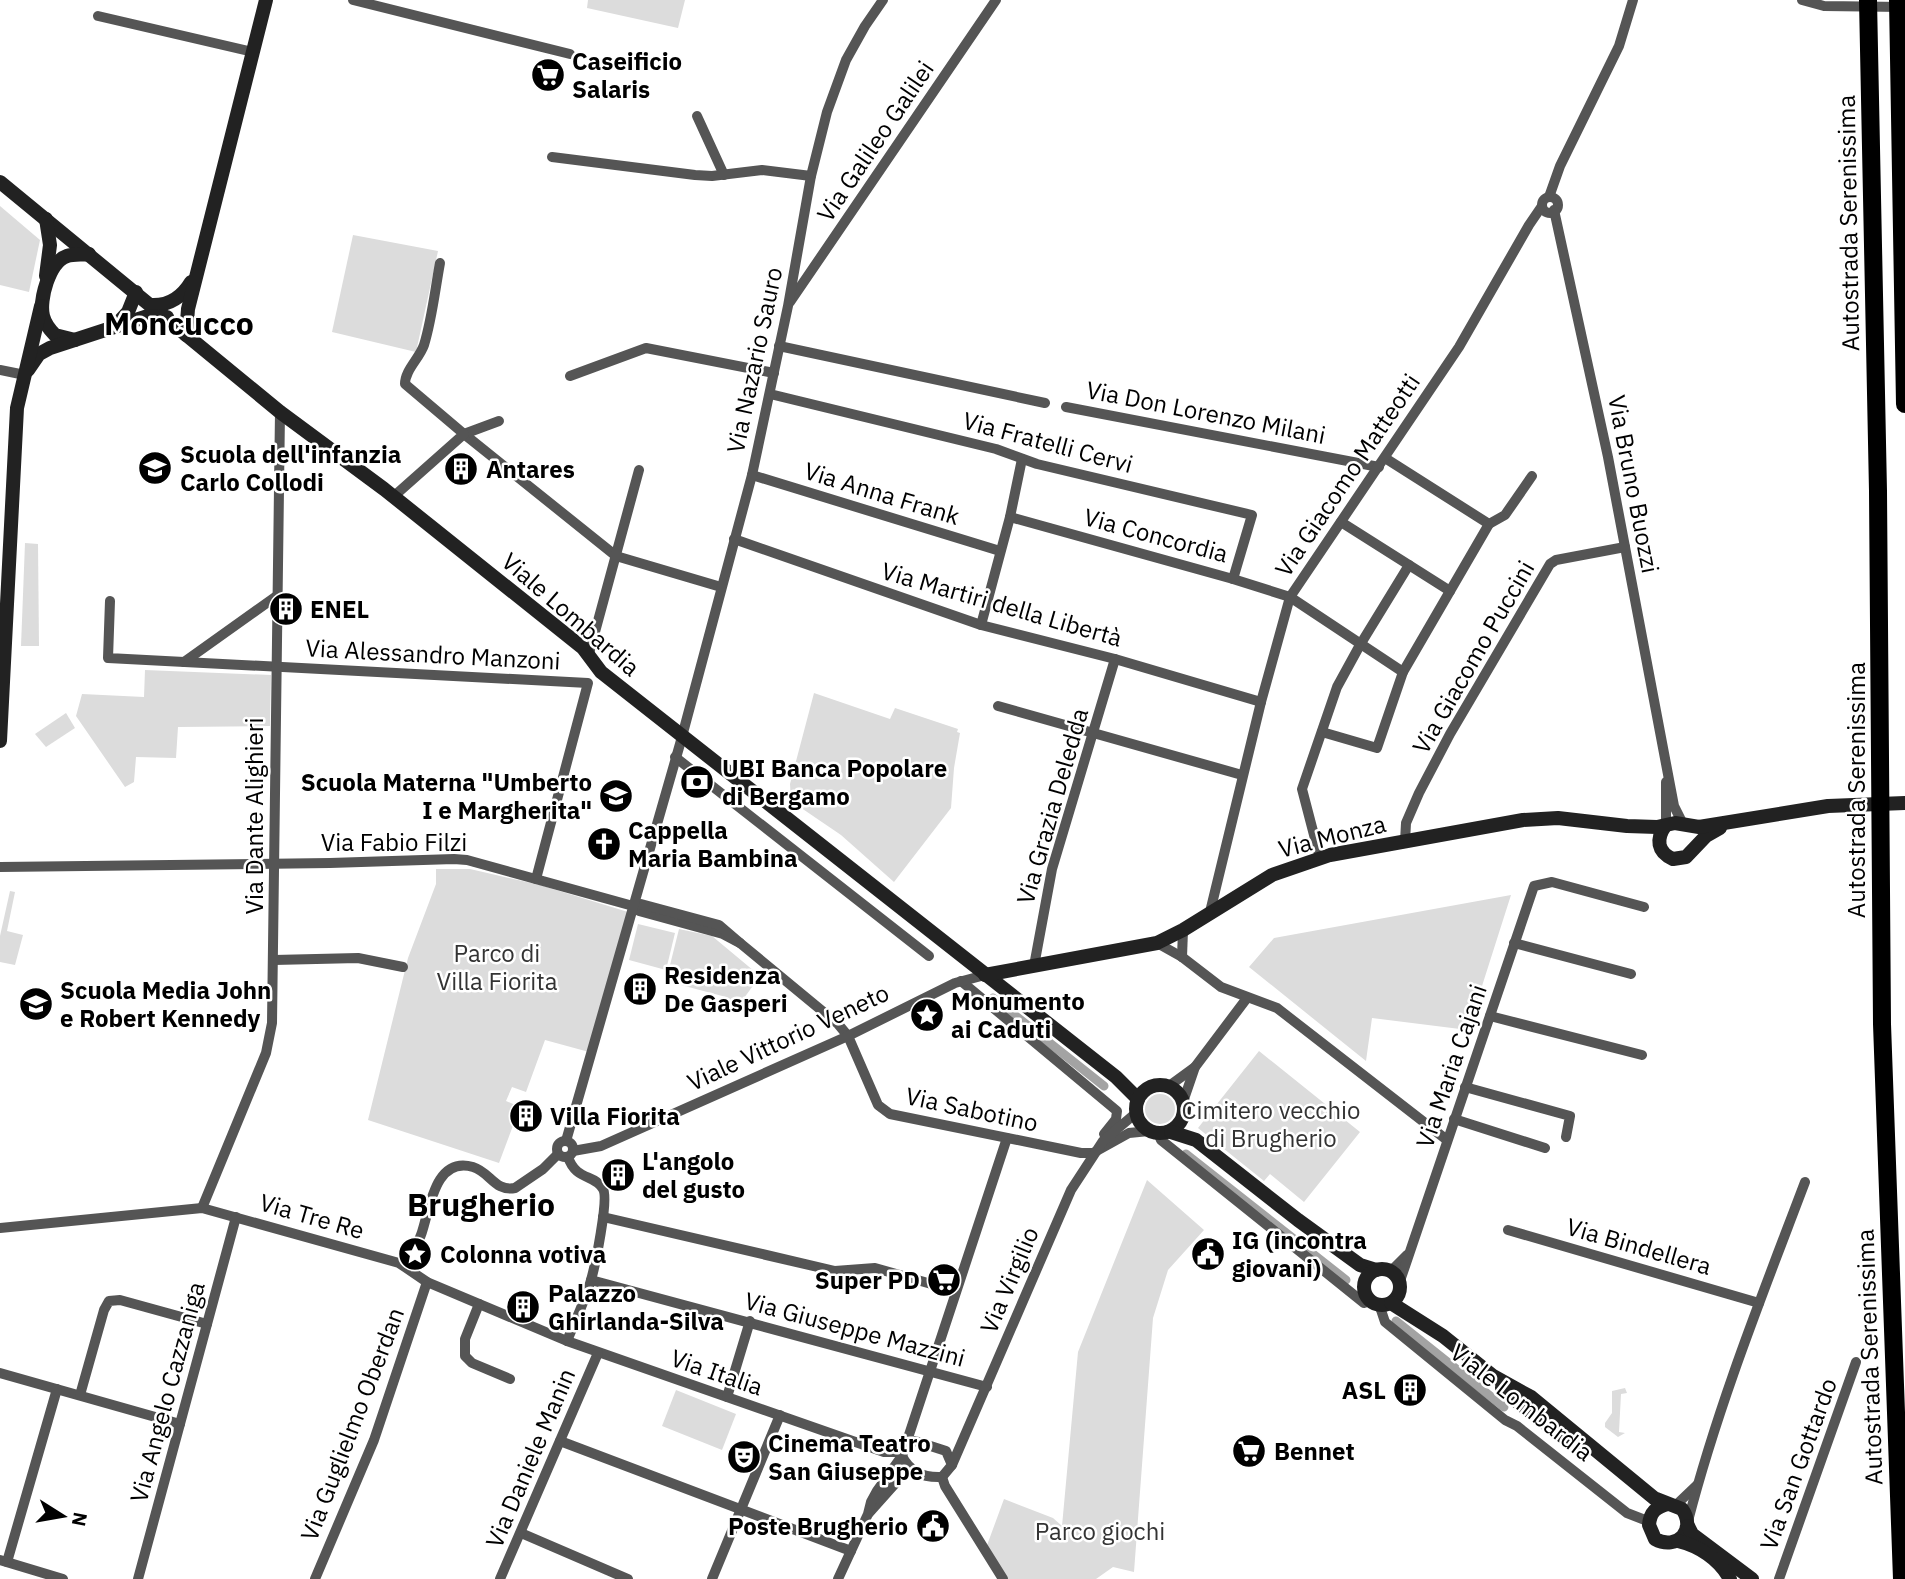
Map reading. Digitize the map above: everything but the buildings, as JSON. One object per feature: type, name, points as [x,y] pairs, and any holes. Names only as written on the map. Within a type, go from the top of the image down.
[{"type":"highway","points":[[1898,0],[1905,404]]},
{"type":"highway","name":"Autostrada Serenissima","points":[[1861,4],[1878,491],[1882,1024],[1902,1579]]},
{"type":"main road","points":[[186,335],[188,309],[266,0]]},
{"type":"main road","name":"Viale Lombardia","points":[[0,182],[280,412],[393,497],[589,654],[599,670],[1116,1077],[1137,1106]]},
{"type":"main road","points":[[0,741],[4,602],[17,408],[45,285],[50,245],[46,219]]},
{"type":"main road","points":[[45,285],[59,261],[67,256],[89,254]]},
{"type":"main road","points":[[166,317],[174,301],[189,286],[197,272]]},
{"type":"main road","points":[[112,329],[128,312],[136,292]]},
{"type":"main road","points":[[151,305],[174,301]]},
{"type":"main road","points":[[41,306],[43,317],[55,335],[77,340]]},
{"type":"main road","points":[[24,375],[45,350],[148,316],[166,317],[188,309]]},
{"type":"main road","points":[[1726,824],[1706,836],[1680,859],[1661,852],[1658,843],[1660,834],[1666,826],[1675,823],[1726,824],[1828,806],[1905,803]]},
{"type":"main road","name":"Via Monza","points":[[985,975],[1157,943],[1272,875],[1320,858],[1523,820],[1548,818],[1626,826],[1666,826]]},
{"type":"main road","points":[[1685,825],[1694,836],[1691,852]]},
{"type":"main road","name":"Via Monza","points":[[1626,826],[1650,837],[1661,852]]},
{"type":"main road","name":"Viale Lombardia","points":[[1116,1077],[1151,1086]]},
{"type":"main road","points":[[1151,1086],[1169,1086],[1178,1093],[1183,1108],[1176,1128],[1159,1132],[1138,1120],[1137,1106],[1151,1086]]},
{"type":"main road","name":"Viale Lombardia","points":[[1183,1108],[1186,1124],[1196,1140],[1297,1220],[1360,1265],[1387,1289]]},
{"type":"main road","name":"Viale Lombardia","points":[[1159,1132],[1196,1140]]},
{"type":"main road","name":"Viale Lombardia","points":[[1297,1220],[1365,1281],[1370,1274],[1493,1376],[1531,1397],[1654,1497],[1672,1504]]},
{"type":"main road","name":"Viale Lombardia","points":[[1493,1376],[1507,1394],[1641,1494],[1650,1518]]},
{"type":"main road","points":[[1730,1579],[1714,1560],[1700,1549],[1678,1541],[1662,1543],[1651,1532],[1650,1518],[1659,1506],[1672,1504],[1686,1515],[1692,1534],[1752,1579]]},
{"type":"main road","points":[[1678,1541],[1686,1532],[1688,1524]]},
{"type":"street","points":[[353,0],[570,54]]},
{"type":"street","name":"Via Nazario Sauro","points":[[409,1268],[436,1185],[446,1172],[460,1166],[471,1167],[501,1188],[515,1188],[566,1154],[557,1146],[566,1141],[682,736],[752,475],[788,306],[811,176],[827,112],[838,79],[856,41],[883,0]]},
{"type":"street","name":"Via Galileo Galilei","points":[[788,306],[996,0]]},
{"type":"street","points":[[1633,0],[1645,0]]},
{"type":"street","name":"Via Giacomo Matteotti","points":[[1210,912],[1242,775],[1290,597],[1459,347],[1544,200],[1549,197],[1560,166],[1619,46],[1633,0]]},
{"type":"street","points":[[1802,0],[1824,6],[1861,4],[1905,7]]},
{"type":"street","points":[[98,16],[253,52]]},
{"type":"street","points":[[697,116],[724,175]]},
{"type":"street","points":[[552,157],[695,175],[766,170],[811,176]]},
{"type":"street","points":[[1542,206],[1548,212],[1554,210],[1556,201],[1549,197]]},
{"type":"street","name":"Via Bruno Buozzi","points":[[1554,210],[1625,547],[1666,768],[1676,813],[1685,825]]},
{"type":"street","points":[[440,263],[425,340],[405,384],[617,556],[722,587]]},
{"type":"street","points":[[779,346],[1045,403]]},
{"type":"street","points":[[570,376],[646,348],[774,373]]},
{"type":"street","points":[[0,370],[24,375]]},
{"type":"street","name":"Via Fratelli Cervi","points":[[770,394],[996,449],[1037,464],[1252,515],[1233,579]]},
{"type":"street","name":"Via Don Lorenzo Milani","points":[[1066,407],[1382,462]]},
{"type":"street","name":"Via Dante Alighieri","points":[[202,1208],[268,1044],[272,1015],[280,412]]},
{"type":"street","points":[[393,497],[464,434],[499,421]]},
{"type":"street","points":[[981,625],[1010,517],[1022,458]]},
{"type":"street","points":[[1382,462],[1489,524]]},
{"type":"street","points":[[589,654],[639,470]]},
{"type":"street","name":"Via Anna Frank","points":[[752,475],[1000,551]]},
{"type":"street","points":[[1322,732],[1377,748],[1403,672],[1489,524],[1505,515],[1532,476]]},
{"type":"street","name":"Via Concordia","points":[[1010,517],[1290,597],[1403,672]]},
{"type":"street","points":[[1342,522],[1450,591]]},
{"type":"street","name":"Via Martiri della Libertà","points":[[734,539],[981,625],[1115,659],[1261,702]]},
{"type":"street","name":"Via Giacomo Puccini","points":[[1405,842],[1406,823],[1419,793],[1450,734],[1550,564],[1556,560],[1625,547]]},
{"type":"street","points":[[1320,858],[1302,789],[1337,687],[1409,565]]},
{"type":"street","points":[[184,662],[278,595]]},
{"type":"street","name":"Via Alessandro Manzoni","points":[[110,601],[108,658],[588,683],[536,878]]},
{"type":"street","name":"Via Grazia Deledda","points":[[1034,965],[1052,869],[1115,659]]},
{"type":"street","points":[[998,705],[1242,775]]},
{"type":"street","points":[[675,757],[929,956]]},
{"type":"street","name":"Via Bruno Buozzi","points":[[1666,768],[1666,826]]},
{"type":"street","name":"Via Fabio Filzi","points":[[0,867],[460,859],[633,906],[641,904],[715,923],[832,1018],[848,1035]]},
{"type":"street","name":"Via Maria Cajani","points":[[1387,1289],[1409,1252],[1534,886],[1552,882],[1644,907]]},
{"type":"street","points":[[1182,957],[1183,930]]},
{"type":"street","points":[[1157,943],[1182,957],[1221,987],[1278,1007],[1447,1140]]},
{"type":"street","points":[[1514,943],[1631,974]]},
{"type":"street","points":[[274,960],[358,958],[403,967]]},
{"type":"street","name":"Viale Vittorio Veneto","points":[[566,1154],[589,1150],[611,1141],[848,1035],[961,981],[985,975]]},
{"type":"street","points":[[961,981],[1117,1111],[1116,1119],[1093,1153]]},
{"type":"street","points":[[1169,1086],[1195,1067],[1247,998]]},
{"type":"street","points":[[1490,1016],[1642,1055]]},
{"type":"street","name":"Via Sabotino","points":[[848,1035],[878,1105],[890,1114],[1081,1153],[1093,1153]]},
{"type":"street","points":[[1183,1108],[1195,1067]]},
{"type":"street","points":[[1465,1087],[1570,1116],[1566,1136]]},
{"type":"street","name":"Via Virgilio","points":[[952,1465],[1071,1190],[1093,1153],[1137,1106]]},
{"type":"street","points":[[1454,1119],[1545,1148]]},
{"type":"street","points":[[1093,1153],[1129,1133],[1159,1132]]},
{"type":"street","name":"Viale Lombardia","points":[[1159,1132],[1161,1140],[1364,1303],[1387,1289]]},
{"type":"street","points":[[915,1473],[907,1466],[903,1452],[1007,1138]]},
{"type":"street","points":[[566,1141],[572,1146],[566,1154],[576,1172],[602,1187],[604,1194],[603,1217],[591,1280],[568,1342]]},
{"type":"street","points":[[1688,1524],[1698,1485],[1759,1303],[1805,1182]]},
{"type":"street","points":[[0,1228],[202,1208]]},
{"type":"street","name":"Via Tre Re","points":[[202,1208],[396,1261],[409,1268]]},
{"type":"street","name":"Via Angelo Cazzaniga","points":[[138,1579],[236,1217]]},
{"type":"street","points":[[603,1217],[835,1271],[875,1268],[956,1291]]},
{"type":"street","name":"Via Bindellera","points":[[1508,1230],[1759,1303]]},
{"type":"street","name":"Via Italia","points":[[409,1268],[427,1282],[568,1342],[884,1452],[903,1452]]},
{"type":"street","name":"Via Giuseppe Mazzini","points":[[591,1280],[987,1387]]},
{"type":"street","name":"Via Guglielmo Oberdan","points":[[315,1579],[374,1440],[427,1282]]},
{"type":"street","name":"Viale Lombardia","points":[[1387,1289],[1385,1322],[1485,1404],[1627,1513],[1645,1520],[1650,1518]]},
{"type":"street","points":[[80,1395],[104,1310],[109,1301],[120,1300],[207,1324]]},
{"type":"street","points":[[478,1304],[464,1341],[464,1354],[472,1363],[510,1379]]},
{"type":"street","points":[[727,1397],[750,1321]]},
{"type":"street","name":"Via Daniele Manin","points":[[500,1579],[598,1353]]},
{"type":"street","name":"Via San Gottardo","points":[[1779,1579],[1856,1362]]},
{"type":"street","points":[[0,1373],[180,1424]]},
{"type":"street","points":[[57,1389],[4,1561],[63,1579]]},
{"type":"street","points":[[712,1579],[780,1415]]},
{"type":"street","points":[[561,1441],[851,1550]]},
{"type":"street","points":[[838,1579],[877,1491],[903,1452],[915,1441],[946,1451],[952,1465],[942,1477]]},
{"type":"street","points":[[868,1514],[902,1476],[915,1473],[942,1477]]},
{"type":"street","points":[[942,1477],[1003,1579]]},
{"type":"street","points":[[1672,1504],[1698,1485]]},
{"type":"street","points":[[521,1533],[628,1579]]},
{"type":"green space","points":[[588,0],[685,0],[678,28],[587,8]]},
{"type":"green space","points":[[0,206],[40,240],[29,292],[0,285]]},
{"type":"green space","points":[[353,235],[438,251],[416,352],[332,332]]},
{"type":"green space","points":[[25,543],[38,544],[39,646],[21,646]]},
{"type":"green space","points":[[145,670],[271,675],[270,726],[178,727],[176,758],[136,757],[134,782],[125,787],[76,716],[82,694],[144,697]]},
{"type":"green space","points":[[814,693],[890,719],[895,708],[958,729],[957,732],[960,733],[951,808],[894,882],[841,835],[791,801],[790,784]]},
{"type":"green space","points":[[66,713],[75,728],[46,747],[35,734]]},
{"type":"green space","name":"Parco di Villa Fiorita","points":[[436,869],[470,869],[540,885],[628,912],[589,1052],[545,1040],[526,1092],[512,1087],[506,1101],[520,1107],[499,1163],[368,1120],[408,958],[436,884]]},
{"type":"green space","points":[[10,891],[15,892],[7,931],[23,935],[15,965],[0,962],[0,936]]},
{"type":"green space","points":[[1511,895],[1468,1030],[1372,1018],[1366,1061],[1249,967],[1274,938]]},
{"type":"green space","points":[[638,924],[675,933],[666,970],[629,960]]},
{"type":"green space","points":[[679,929],[712,936],[760,976],[739,1005],[726,997],[666,981]]},
{"type":"green space","name":"Cimitero vecchio di Brugherio","points":[[1259,1051],[1360,1132],[1304,1202],[1270,1174],[1264,1181],[1198,1128]]},
{"type":"green space","points":[[1160,1094],[1171,1098],[1175,1109],[1171,1120],[1160,1124],[1149,1120],[1145,1109],[1149,1098]]},
{"type":"green space","name":"Parco giochi","points":[[1147,1180],[1204,1230],[1168,1270],[1153,1318],[1134,1572],[1113,1567],[1096,1579],[1006,1579],[986,1548],[1004,1499],[1053,1518],[1062,1526],[1078,1352]]},
{"type":"green space","points":[[1625,1388],[1627,1393],[1621,1394],[1619,1432],[1625,1433],[1618,1437],[1605,1427],[1605,1423],[1612,1413],[1612,1391]]},
{"type":"green space","points":[[676,1390],[736,1414],[722,1450],[662,1426]]},
{"type":"waterway","points":[[993,998],[1104,1086]]},
{"type":"waterway","points":[[1186,1154],[1346,1280]]},
{"type":"waterway","points":[[1396,1321],[1504,1407]]},
{"type":"place","name":"Caseificio Salaris","points":[[548,75]]},
{"type":"place","name":"Scuola dell'infanzia Carlo Collodi","points":[[155,468]]},
{"type":"place","name":"Antares","points":[[461,469]]},
{"type":"place","name":"ENEL","points":[[286,609]]},
{"type":"place","name":"UBI Banca Popolare di Bergamo","points":[[697,782]]},
{"type":"place","name":"Scuola Materna \"Umberto I e Margherita\"","points":[[616,796]]},
{"type":"place","name":"Cappella Maria Bambina","points":[[604,844]]},
{"type":"place","name":"Residenza De Gasperi","points":[[640,989]]},
{"type":"place","name":"Scuola Media John e Robert Kennedy","points":[[36,1004]]},
{"type":"place","name":"Monumento ai Caduti","points":[[927,1015]]},
{"type":"place","name":"Villa Fiorita","points":[[526,1116]]},
{"type":"place","name":"L'angolo del gusto","points":[[618,1175]]},
{"type":"place","name":"Colonna votiva","points":[[415,1254]]},
{"type":"place","name":"IG (incontra giovani)","points":[[1208,1254]]},
{"type":"place","name":"Super PD","points":[[944,1280]]},
{"type":"place","name":"Palazzo Ghirlanda-Silva","points":[[523,1307]]},
{"type":"place","name":"ASL","points":[[1410,1390]]},
{"type":"place","name":"Bennet","points":[[1249,1451]]},
{"type":"place","name":"Cinema Teatro San Giuseppe","points":[[744,1457]]},
{"type":"place","name":"Poste Brugherio","points":[[933,1526]]},
{"type":"district","name":"Moncucco","points":[[179,323]]},
{"type":"district","name":"Brugherio","points":[[481,1204]]}]
